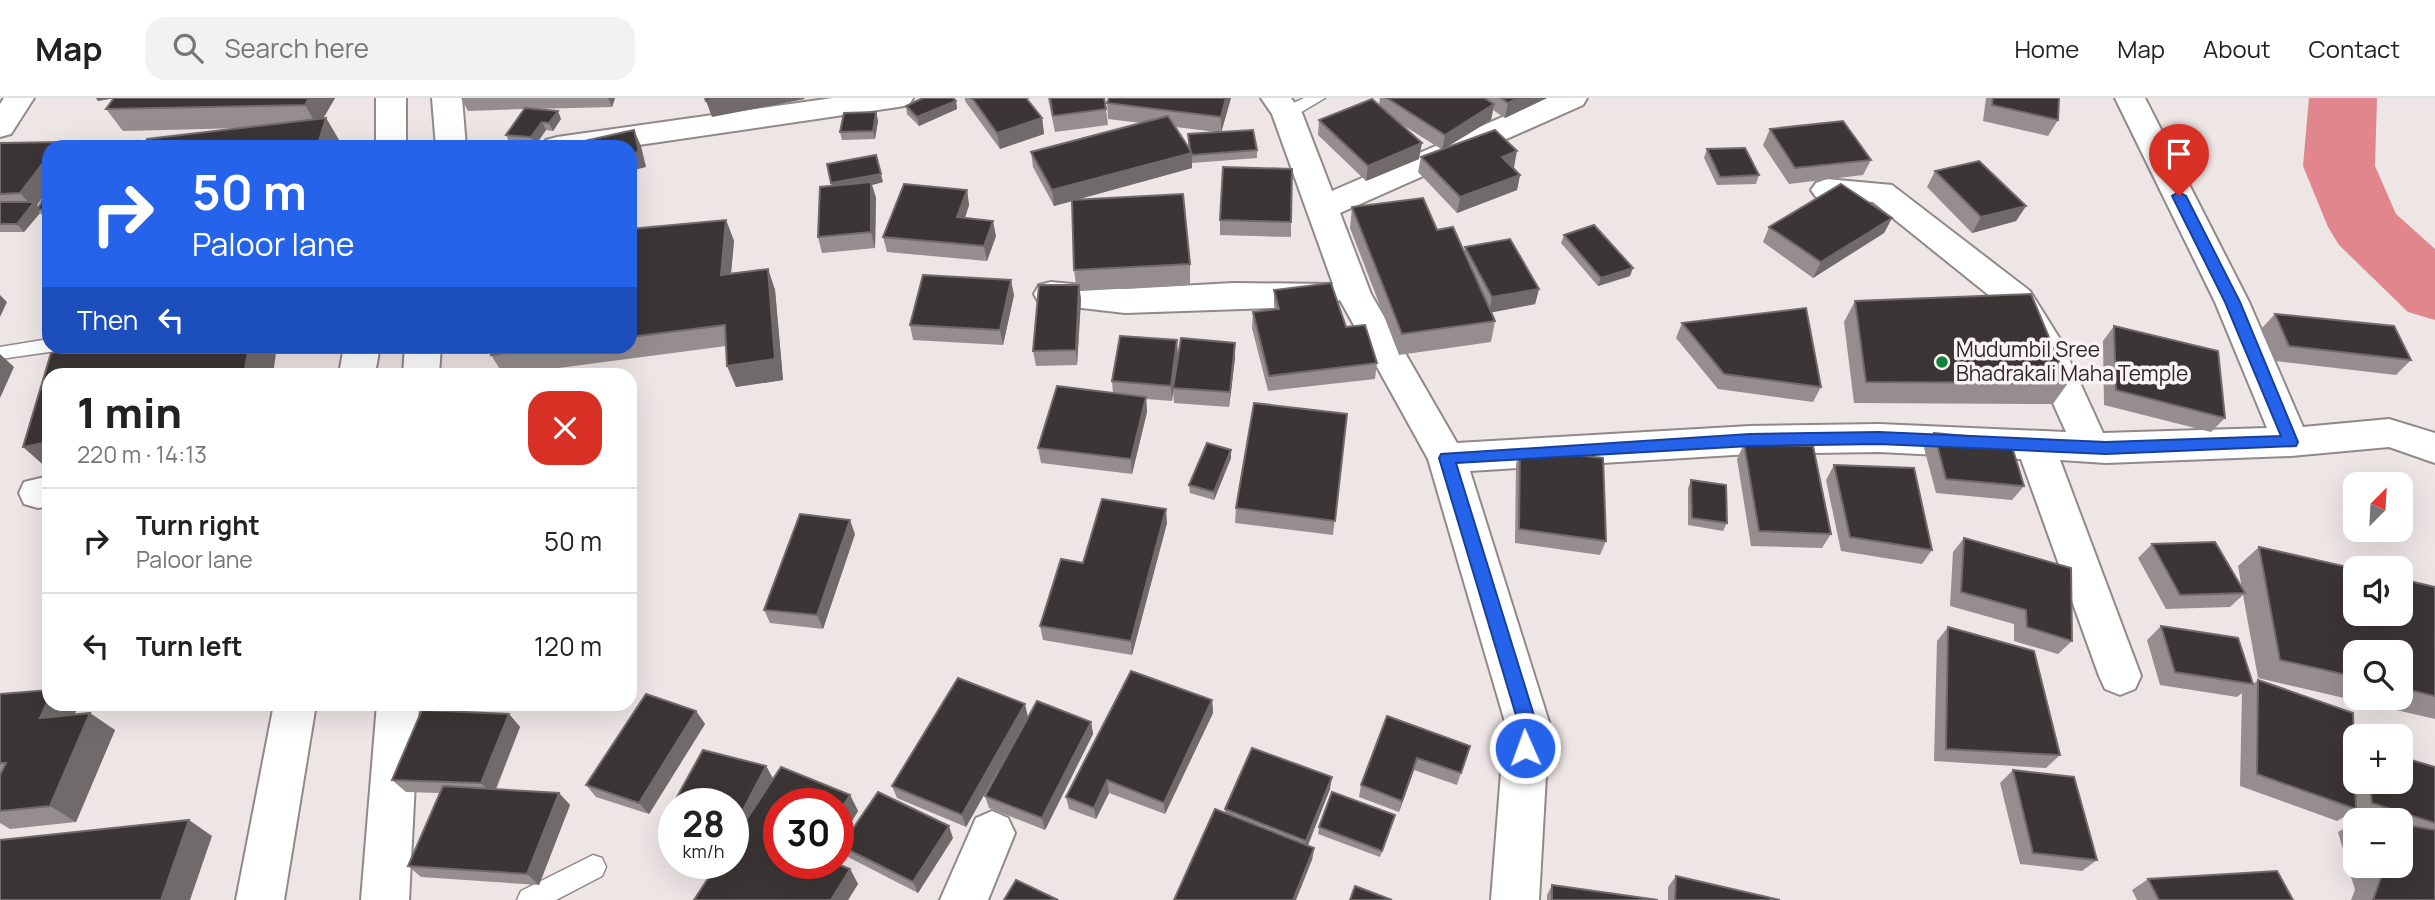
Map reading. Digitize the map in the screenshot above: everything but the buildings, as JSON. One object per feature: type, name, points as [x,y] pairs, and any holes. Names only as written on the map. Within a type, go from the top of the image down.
[{"type":"street","points":[[0,127],[19,98]]},
{"type":"street","points":[[391,98],[391,140]]},
{"type":"street","points":[[447,98],[450,140]]},
{"type":"street","points":[[606,140],[898,98]]},
{"type":"street","points":[[1323,208],[1572,98]]},
{"type":"street","points":[[2130,98],[2232,302],[2291,442]]},
{"type":"street","points":[[1281,106],[1323,208],[1354,294],[1447,458],[1527,722],[1515,900]]},
{"type":"street","points":[[1827,190],[1881,192],[2018,300],[2042,339],[2091,447]]},
{"type":"street","points":[[1051,294],[1125,301],[1233,295],[1354,294]]},
{"type":"street","points":[[1447,458],[1750,440],[1879,438],[2091,447],[2291,442],[2389,433],[2435,448]]},
{"type":"street","points":[[2035,445],[2120,676]]},
{"type":"street","points":[[260,900],[294,711]]},
{"type":"street","points":[[385,900],[398,711]]},
{"type":"street","points":[[964,900],[992,833]]},
{"type":"lane","points":[[1281,106],[1317,98]]},
{"type":"lane","points":[[5,353],[42,347]]},
{"type":"lane","points":[[530,900],[593,867]]},
{"type":"waterway","points":[[2343,98],[2339,166],[2365,227],[2435,293]]},
{"type":"place","name":"Mudumbil Sree Bhadrakali Maha Temple","points":[[1942,362]]},
{"type":"route","points":[[1525,748],[1527,722],[1447,458],[1750,440],[1879,438],[2106,448],[2291,442],[2232,302],[2179,196]]}]
